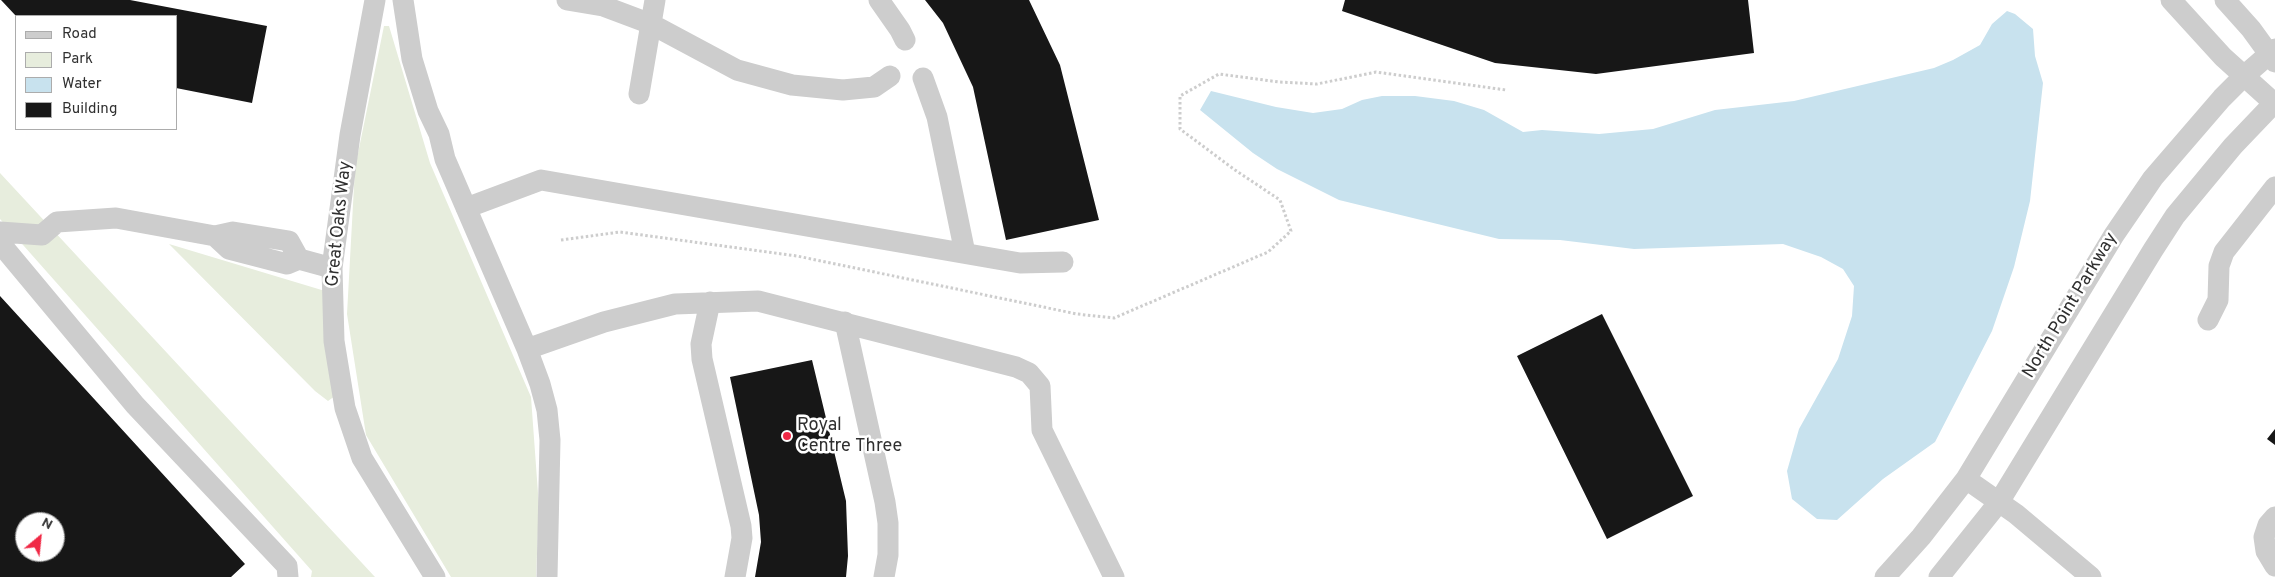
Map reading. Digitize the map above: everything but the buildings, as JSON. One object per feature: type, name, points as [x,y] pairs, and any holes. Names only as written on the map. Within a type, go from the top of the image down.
[{"type":"street","name":"Great Oaks Way","points":[[375,0],[350,135],[332,268],[334,341],[345,408],[362,458],[400,523],[435,577]]},
{"type":"street","points":[[403,0],[412,60],[420,87],[439,134],[445,159],[527,349],[540,384],[550,440],[547,577]]},
{"type":"street","points":[[567,0],[603,6],[650,24],[737,70],[792,85],[843,90],[874,88],[890,76]]},
{"type":"street","points":[[639,94],[655,0]]},
{"type":"street","points":[[879,0],[905,40]]},
{"type":"street","points":[[1939,577],[1999,502],[2133,281],[2175,216],[2233,146],[2275,103],[2223,57],[2171,0]]},
{"type":"street","points":[[2225,0],[2273,55]]},
{"type":"street","name":"North Point Parkway","points":[[1885,577],[1932,523],[1966,478],[2136,202],[2196,126],[2244,76],[2273,55]]},
{"type":"street","points":[[923,78],[937,117],[966,253]]},
{"type":"street","points":[[466,208],[540,180],[1020,263],[1063,262]]},
{"type":"street","points":[[2208,320],[2218,300],[2219,266],[2224,252],[2272,192]]},
{"type":"street","points":[[0,232],[42,235],[57,222],[116,218],[215,236],[229,249],[287,264],[299,259],[332,268]]},
{"type":"street","points":[[0,243],[135,405],[286,566],[288,577]]},
{"type":"street","points":[[527,349],[604,322],[674,304],[758,301],[1016,367],[1029,373],[1040,386],[1042,430],[1114,577]]},
{"type":"street","points":[[710,302],[701,344],[702,359],[741,526],[742,538],[734,577]]},
{"type":"street","points":[[845,322],[885,502],[888,523],[888,556],[884,577]]},
{"type":"street","points":[[1966,478],[1999,502],[2091,577]]},
{"type":"street","points":[[2275,516],[2268,524],[2264,537],[2266,551],[2275,566]]},
{"type":"path","points":[[561,240],[620,232],[796,256],[1067,312],[1114,318],[1268,252],[1291,231],[1280,200],[1180,129],[1180,96],[1219,74],[1279,82],[1318,84],[1376,72],[1506,90]]},
{"type":"green space","points":[[384,26],[389,26],[430,163],[531,397],[539,507],[536,577],[451,577],[366,435],[347,314],[355,168]]},
{"type":"green space","points":[[0,173],[375,577],[311,577],[312,571],[0,219]]},
{"type":"green space","points":[[169,244],[325,291],[335,396],[328,401],[315,391]]},
{"type":"water","points":[[2007,11],[2015,14],[2033,29],[2035,56],[2043,83],[2030,201],[2014,267],[1992,331],[1935,442],[1883,479],[1837,520],[1817,519],[1792,499],[1787,471],[1799,429],[1838,359],[1852,316],[1854,286],[1843,269],[1821,257],[1783,244],[1634,249],[1560,240],[1499,239],[1339,200],[1277,169],[1253,153],[1200,110],[1211,91],[1276,107],[1313,113],[1342,109],[1362,100],[1382,96],[1415,96],[1454,101],[1484,110],[1523,132],[1542,130],[1599,134],[1653,129],[1715,110],[1794,101],[1934,68],[1980,45],[1992,24]]},
{"type":"place","name":"Royal Centre Three","points":[[787,436]]}]
